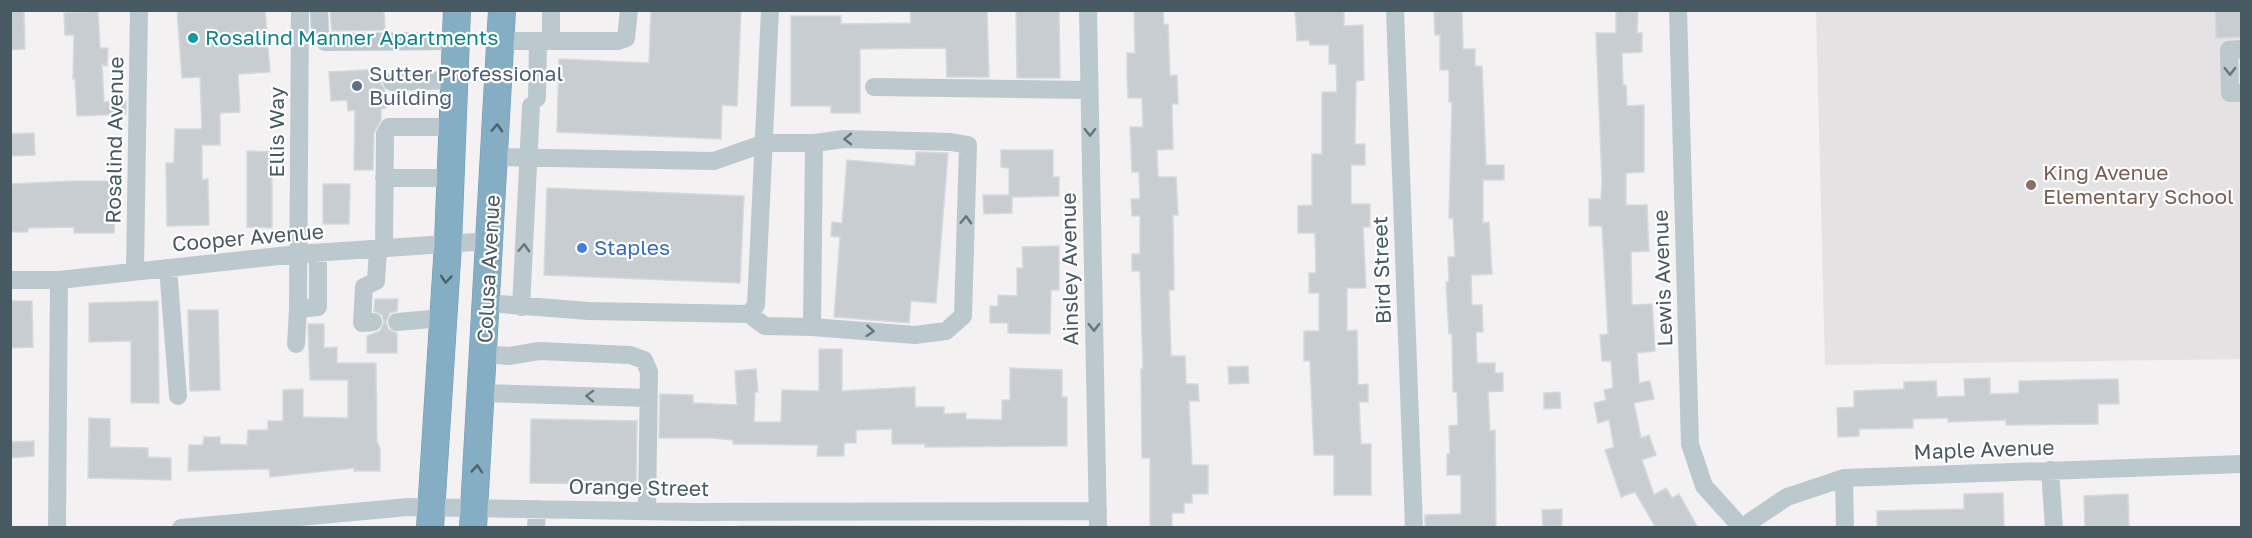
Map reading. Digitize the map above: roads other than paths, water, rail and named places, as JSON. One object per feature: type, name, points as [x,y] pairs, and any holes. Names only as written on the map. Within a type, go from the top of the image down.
[{"type":"highway","name":"Colusa Avenue","points":[[430,517],[448,244],[458,10]]},
{"type":"highway","name":"Colusa Avenue","points":[[474,517],[502,10]]},
{"type":"street","name":"Rosalind Avenue","points":[[135,271],[139,10]]},
{"type":"street","points":[[521,307],[534,102],[551,10]]},
{"type":"street","points":[[501,42],[618,41],[626,38],[629,10]]},
{"type":"street","points":[[749,314],[756,305],[770,10]]},
{"type":"street","name":"Ainsley Avenue","points":[[1088,10],[1098,519]]},
{"type":"street","name":"Bird Street","points":[[1395,10],[1414,528]]},
{"type":"street","name":"Lewis Avenue","points":[[1678,10],[1690,444],[1704,486],[1741,527]]},
{"type":"street","points":[[300,11],[319,11],[320,33],[325,42],[456,41]]},
{"type":"street","name":"Ellis Way","points":[[297,344],[300,11]]},
{"type":"street","points":[[2241,50],[2229,50],[2230,93],[2241,93]]},
{"type":"street","points":[[392,81],[455,80]]},
{"type":"street","points":[[874,87],[1089,90]]},
{"type":"street","points":[[373,322],[362,323],[364,287],[376,281],[381,249],[385,134],[389,127],[453,127]]},
{"type":"street","points":[[487,303],[521,307],[749,314],[765,326],[812,327],[915,335],[946,331],[963,316],[968,145],[951,142],[844,139],[814,143],[765,143],[714,161],[495,157]]},
{"type":"street","points":[[812,327],[814,143]]},
{"type":"street","points":[[384,178],[451,178]]},
{"type":"street","name":"Cooper Avenue","points":[[10,280],[59,280],[298,254],[490,242]]},
{"type":"street","points":[[298,309],[318,307],[318,254]]},
{"type":"street","points":[[168,268],[178,396]]},
{"type":"street","points":[[57,528],[59,280]]},
{"type":"street","points":[[397,322],[443,318]]},
{"type":"street","points":[[484,354],[509,356],[539,351],[630,355],[644,360],[649,372],[647,511]]},
{"type":"street","points":[[482,393],[648,398]]},
{"type":"street","name":"Maple Avenue","points":[[1741,527],[1787,497],[1844,478],[2241,464]]},
{"type":"street","points":[[2050,470],[2054,528]]},
{"type":"street","points":[[1844,478],[1845,528]]},
{"type":"street","points":[[536,528],[537,509]]},
{"type":"street","name":"Orange Street","points":[[181,528],[474,517],[537,509],[604,519],[647,511],[696,520],[1098,519]]},
{"type":"place","name":"Rosalind Manner Apartments","points":[[193,38]]},
{"type":"place","name":"Sutter Professional Building","points":[[357,86]]},
{"type":"place","name":"King Avenue Elementary School","points":[[2031,185]]},
{"type":"place","name":"Staples","points":[[582,248]]}]
